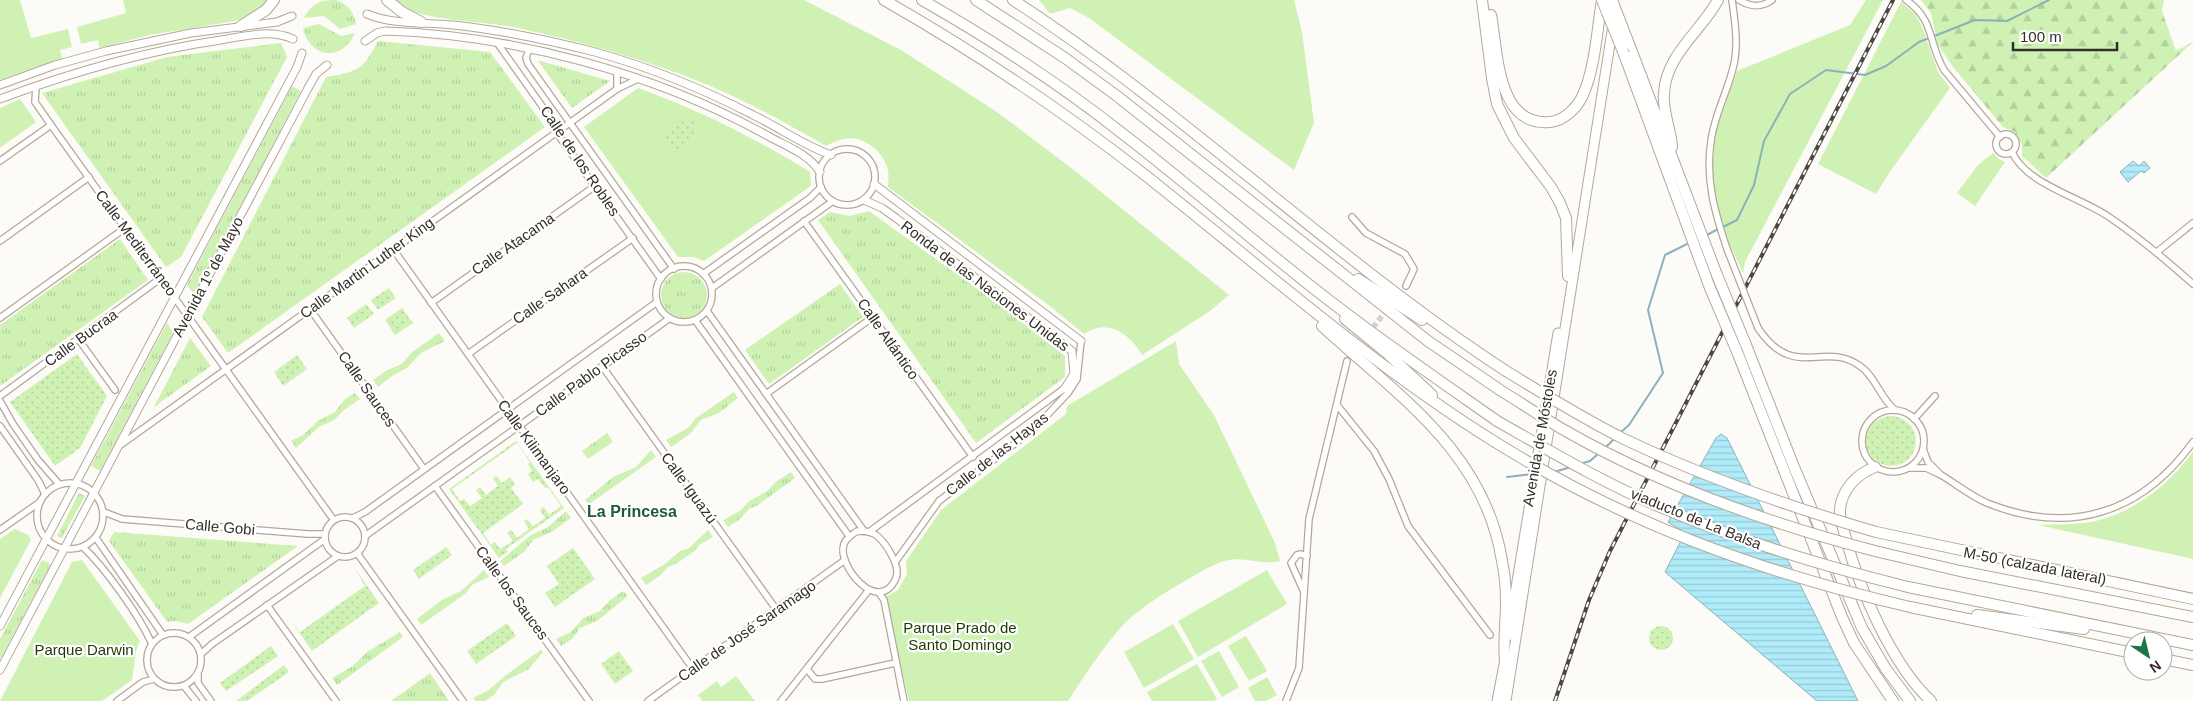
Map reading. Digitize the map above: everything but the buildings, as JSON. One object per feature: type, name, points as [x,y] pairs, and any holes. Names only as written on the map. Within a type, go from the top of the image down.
[{"type":"highway","points":[[241,26],[266,10],[274,0]]},
{"type":"highway","points":[[387,0],[402,12],[421,22]]},
{"type":"highway","points":[[884,0],[955,41],[1043,99],[1145,176],[1407,384],[1495,442],[1579,491],[1646,523],[1695,543],[1794,578],[1910,608],[2123,651]]},
{"type":"highway","points":[[922,0],[963,23],[1122,133],[1288,268],[1314,294],[1389,355],[1440,403],[1479,432]]},
{"type":"highway","points":[[976,0],[1066,58],[1320,254],[1487,359]]},
{"type":"highway","points":[[1013,0],[1076,43],[1147,96],[1357,262],[1487,359]]},
{"type":"highway","points":[[1482,0],[1497,104],[1514,138],[1551,187],[1560,203],[1566,218],[1568,276]]},
{"type":"highway","points":[[1488,0],[1504,88],[1510,103],[1520,115],[1538,123],[1555,121],[1570,114],[1582,98],[1588,77],[1602,0]]},
{"type":"highway","points":[[1602,0],[1624,54],[1692,242],[1842,617],[1854,643],[1893,701]]},
{"type":"highway","points":[[1612,0],[1717,275],[1794,467],[1862,628],[1886,669],[1910,701]]},
{"type":"highway","points":[[1673,158],[1672,137],[1665,111],[1664,93],[1668,72],[1678,54],[1711,14],[1718,0]]},
{"type":"highway","points":[[1232,246],[1251,268],[1317,321],[1410,404],[1444,439],[1465,466],[1485,504],[1496,532],[1502,561],[1506,604],[1503,643],[1505,660]]},
{"type":"highway","name":"viaducto de La Balsa","points":[[1320,254],[1428,341],[1500,390],[1564,430],[1710,499],[1795,529],[1879,552],[1960,571],[2193,617]]},
{"type":"highway","name":"viaducto de La Balsa","points":[[1288,268],[1416,364],[1497,421],[1588,473],[1657,506],[1702,525],[1793,556],[1908,587],[2123,631]]},
{"type":"highway","name":"M-50 (calzada lateral)","points":[[1487,359],[1506,372],[1625,439],[1716,480],[1806,511],[1876,532],[2193,599]]},
{"type":"highway","points":[[1875,467],[1861,474],[1848,488],[1841,503],[1840,515],[1850,554],[1876,617],[1899,661],[1931,701]]},
{"type":"highway","points":[[2097,578],[2193,594]]},
{"type":"highway","points":[[1925,611],[1955,612],[2123,633]]},
{"type":"highway","points":[[2173,642],[2193,646]]},
{"type":"highway","points":[[2173,661],[2193,665]]},
{"type":"highway","points":[[1886,669],[1918,701]]},
{"type":"main road","name":"Avenida de Móstoles","points":[[1606,59],[1612,0]]},
{"type":"main road","name":"Avenida de Móstoles","points":[[1497,701],[1538,474],[1606,59],[1618,0]]},
{"type":"main road","name":"Avenida de Móstoles","points":[[1506,701],[1568,276],[1587,176]]},
{"type":"street","points":[[1732,0],[1736,53],[1730,80],[1713,128],[1709,160],[1710,192],[1726,249],[1758,328],[1768,343],[1783,354],[1801,358],[1837,357],[1849,360],[1860,366],[1874,380],[1888,404],[1895,410]]},
{"type":"street","points":[[1739,0],[1753,6],[1764,5],[1772,0]]},
{"type":"street","points":[[1906,0],[1924,17],[1931,33],[1937,58],[1944,70],[2000,136]]},
{"type":"street","points":[[367,14],[382,19],[513,33],[550,41],[641,67],[729,102],[814,149],[831,155]]},
{"type":"street","points":[[0,85],[55,65],[106,51],[155,40],[277,22],[292,16]]},
{"type":"street","points":[[365,41],[377,33],[385,31],[439,35],[529,49],[617,71],[722,113],[760,131],[808,158],[820,172]]},
{"type":"street","points":[[0,99],[107,63],[190,44],[254,35],[282,35],[293,40]]},
{"type":"street","name":"Calle de los Robles","points":[[498,44],[542,106],[556,132],[661,279]]},
{"type":"street","name":"Calle de los Robles","points":[[529,49],[526,58],[527,62],[674,268]]},
{"type":"street","name":"Avenida 1º de Mayo","points":[[0,626],[297,67],[302,53]]},
{"type":"street","name":"Avenida 1º de Mayo","points":[[0,670],[307,90],[316,74],[327,65]]},
{"type":"street","points":[[616,90],[617,71]]},
{"type":"street","name":"Calle Martin Luther King","points":[[117,447],[556,132],[616,90],[638,79]]},
{"type":"street","name":"Calle Mediterráneo","points":[[36,86],[35,102],[333,519]]},
{"type":"street","points":[[0,161],[51,125]]},
{"type":"street","points":[[2009,135],[2014,138],[2016,148],[2012,152],[2005,154],[1997,149],[1996,142],[2000,136],[2009,135]]},
{"type":"street","points":[[845,149],[858,151],[864,155],[874,171],[874,184],[870,194],[864,200],[846,206],[832,202],[826,197],[821,187],[820,172],[822,165],[831,155],[845,149]]},
{"type":"street","points":[[2012,152],[2022,168],[2034,178],[2100,211],[2157,252],[2193,284]]},
{"type":"street","points":[[0,240],[89,177]]},
{"type":"street","name":"Ronda de las Naciones Unidas","points":[[874,184],[1081,341]]},
{"type":"street","name":"Calle Atacama","points":[[431,303],[596,186]]},
{"type":"street","points":[[703,274],[810,198],[821,187]]},
{"type":"street","name":"Ronda de las Naciones Unidas","points":[[864,200],[882,208],[896,218],[1072,351],[1074,374],[1065,388]]},
{"type":"street","points":[[712,288],[832,202]]},
{"type":"street","points":[[1352,217],[1366,233],[1405,254],[1414,269],[1406,286]]},
{"type":"street","name":"Calle Atlántico","points":[[804,221],[973,457]]},
{"type":"street","points":[[2157,252],[2193,223]]},
{"type":"street","points":[[0,318],[125,228]]},
{"type":"street","name":"Calle Sahara","points":[[468,354],[633,238]]},
{"type":"street","name":"Calle Kilimanjaro","points":[[393,249],[693,669]]},
{"type":"street","points":[[689,267],[703,274],[712,288],[712,296],[707,310],[695,320],[683,322],[664,314],[657,302],[657,289],[661,279],[674,268],[689,267]]},
{"type":"street","name":"Calle Bucraa","points":[[0,396],[161,278]]},
{"type":"street","name":"Calle Pablo Picasso","points":[[353,518],[657,302]]},
{"type":"street","name":"Calle Sauces","points":[[310,308],[424,469]]},
{"type":"street","points":[[707,310],[867,532]]},
{"type":"street","points":[[766,394],[873,317]]},
{"type":"street","name":"Calle Pablo Picasso","points":[[365,536],[670,318]]},
{"type":"street","points":[[695,320],[849,536]]},
{"type":"street","points":[[78,340],[115,390]]},
{"type":"street","name":"Calle de las Hayas","points":[[896,561],[939,501],[1034,428],[1068,393],[1077,379],[1081,341]]},
{"type":"street","points":[[1286,701],[1299,668],[1309,519],[1347,360]]},
{"type":"street","name":"Calle Iguazú","points":[[602,366],[776,610]]},
{"type":"street","points":[[867,532],[973,457],[1065,388]]},
{"type":"street","points":[[1914,419],[1935,396]]},
{"type":"street","points":[[0,401],[13,424],[38,460],[59,484]]},
{"type":"street","points":[[1337,404],[1374,451],[1389,480],[1408,526],[1490,635]]},
{"type":"street","points":[[1941,474],[1918,466],[1891,472],[1875,467],[1863,451],[1861,441],[1863,431],[1868,422],[1876,415],[1885,411],[1895,410],[1906,413],[1914,419],[1923,433],[1923,449],[1928,462],[1941,474],[1984,502],[2017,514],[2059,519],[2089,515],[2117,506],[2147,490],[2171,468],[2193,442]]},
{"type":"street","points":[[0,426],[38,480],[45,494]]},
{"type":"street","points":[[1908,468],[1919,457],[1923,449]]},
{"type":"street","points":[[76,482],[94,492],[102,505],[104,512],[103,522],[96,538],[83,547],[64,549],[46,538],[38,526],[37,517],[40,502],[45,494],[59,484],[76,482]]},
{"type":"street","name":"Calle los Sauces","points":[[435,486],[589,701]]},
{"type":"street","points":[[0,530],[40,502]]},
{"type":"street","name":"Calle Gobi","points":[[104,512],[115,518]]},
{"type":"street","name":"Calle Gobi","points":[[103,522],[115,518],[325,536]]},
{"type":"street","points":[[189,637],[325,536],[333,519],[353,518],[362,526],[365,536],[362,548],[357,553],[350,556],[338,556],[212,644],[201,654]]},
{"type":"street","points":[[857,531],[867,532],[877,536],[896,561],[896,577],[889,587],[879,592],[868,591],[860,583],[845,560],[843,550],[844,543],[849,536],[857,531]]},
{"type":"street","points":[[325,536],[328,548],[338,556]]},
{"type":"street","points":[[96,538],[163,635]]},
{"type":"street","points":[[83,547],[96,560],[145,629],[152,644]]},
{"type":"street","points":[[357,553],[463,701]]},
{"type":"street","points":[[1304,592],[1291,563],[1297,555],[1307,556]]},
{"type":"street","name":"Calle de José Saramago","points":[[648,701],[845,560]]},
{"type":"street","points":[[781,701],[868,591]]},
{"type":"street","points":[[879,592],[884,600],[904,701]]},
{"type":"street","points":[[267,605],[336,701]]},
{"type":"street","points":[[198,675],[184,686],[167,687],[154,680],[147,661],[152,644],[163,635],[173,633],[189,637],[197,644],[201,654],[198,683],[210,701]]},
{"type":"street","points":[[807,669],[815,679],[822,679],[895,663]]},
{"type":"street","points":[[116,701],[142,682],[154,680]]},
{"type":"street","points":[[184,686],[196,701]]},
{"type":"green space","points":[[0,0],[20,0],[31,38],[68,29],[72,47],[60,50],[63,60],[0,80]]},
{"type":"green space","points":[[123,0],[270,0],[254,15],[235,21],[150,35],[99,48],[98,40],[81,44],[77,27],[126,13]]},
{"type":"green space","points":[[336,0],[350,9],[356,24],[340,29],[324,16],[304,18],[313,6],[325,1]]},
{"type":"green space","points":[[393,0],[804,0],[901,50],[997,112],[1074,170],[1229,295],[1210,311],[1142,355],[1131,340],[1117,330],[1101,327],[1084,334],[1051,307],[888,187],[886,164],[878,152],[866,142],[852,138],[840,140],[826,146],[738,99],[708,85],[660,67],[538,32],[415,12],[402,7]]},
{"type":"green space","points":[[1039,0],[1294,0],[1302,32],[1314,123],[1294,170],[1089,18],[1070,8],[1050,14]]},
{"type":"green space","points":[[1866,0],[1883,0],[1745,262],[1743,273],[1729,243],[1718,210],[1712,175],[1716,129],[1737,71],[1850,25]]},
{"type":"green space","points":[[1921,0],[2164,0],[2162,11],[2176,51],[2193,42],[2046,178],[2022,156],[2022,145],[2015,132],[2003,127],[1953,67],[1938,45],[1931,13]]},
{"type":"green space","points":[[1901,2],[1915,14],[1923,29],[1938,72],[1950,88],[1876,194],[1818,164]]},
{"type":"green space","points":[[319,24],[341,36],[355,33],[343,49],[327,53],[319,51],[312,46],[303,28]]},
{"type":"green space","points":[[378,41],[490,52],[545,127],[228,353],[202,317],[326,77],[346,73],[358,68],[368,58]]},
{"type":"green space","points":[[281,43],[287,57],[181,257],[166,267],[42,93],[167,57]]},
{"type":"green space","points":[[538,61],[541,61],[610,81],[572,108]]},
{"type":"green space","points":[[292,86],[301,91],[194,295],[187,285]]},
{"type":"green space","points":[[638,88],[705,115],[768,148],[810,172],[811,186],[704,261],[694,257],[678,257],[584,127]]},
{"type":"green space","points":[[20,99],[36,122],[0,148],[0,108]]},
{"type":"green space","points":[[695,117],[699,123],[692,129],[697,137],[677,151],[665,136],[671,131],[668,127],[673,123],[676,127],[685,120],[687,122]]},
{"type":"green space","points":[[1993,153],[2005,162],[1975,206],[1957,193],[1978,165]]},
{"type":"green space","points":[[869,211],[1001,306],[1065,356],[1065,377],[976,443],[818,220],[830,212],[849,216]]},
{"type":"green space","points":[[120,239],[148,280],[0,386],[0,325]]},
{"type":"green space","points":[[689,272],[701,278],[706,286],[706,304],[701,312],[693,317],[679,318],[667,312],[662,304],[661,290],[667,278],[675,273]]},
{"type":"green space","points":[[840,284],[863,317],[769,384],[745,350]]},
{"type":"green space","points":[[389,288],[396,298],[378,310],[371,300]]},
{"type":"green space","points":[[366,304],[374,314],[354,328],[347,318]]},
{"type":"green space","points":[[402,308],[413,323],[395,335],[385,320]]},
{"type":"green space","points":[[167,323],[173,333],[100,471],[91,466]]},
{"type":"green space","points":[[439,333],[445,341],[421,353],[407,368],[392,376],[378,387],[373,380],[387,370],[402,364],[411,353]]},
{"type":"green space","points":[[190,338],[211,366],[154,407]]},
{"type":"green space","name":"Parque Prado de Santo Domingo","points":[[1176,341],[1179,364],[1214,415],[1275,543],[1280,561],[1266,562],[1231,559],[1224,561],[1213,565],[1152,601],[1116,633],[1094,661],[1068,701],[909,701],[885,597],[898,590],[907,574],[906,561],[941,510],[1066,414],[1067,406]]},
{"type":"green space","points":[[77,354],[107,396],[80,448],[55,466],[10,402]]},
{"type":"green space","points":[[297,355],[307,369],[283,386],[274,372]]},
{"type":"green space","points":[[734,392],[738,398],[719,413],[701,420],[690,434],[671,447],[666,440],[688,428],[696,418]]},
{"type":"green space","points":[[355,393],[360,399],[334,420],[319,427],[296,448],[291,441],[303,435],[318,421],[335,412],[344,400]]},
{"type":"green space","points":[[1886,416],[1896,416],[1909,423],[1916,436],[1916,446],[1909,459],[1896,466],[1886,466],[1877,462],[1870,455],[1866,446],[1866,436],[1870,427],[1877,420]]},
{"type":"green space","points":[[607,433],[613,442],[588,459],[582,451]]},
{"type":"green space","points":[[516,441],[564,508],[506,549],[508,552],[499,558],[449,489]],"holes":[[[517,443],[530,462],[528,464],[532,471],[528,474],[533,482],[538,479],[545,488],[548,487],[561,506],[549,515],[544,507],[540,510],[545,518],[533,526],[527,519],[524,521],[529,529],[517,538],[511,530],[507,533],[513,541],[500,549],[495,542],[491,545],[483,533],[523,504],[511,488],[515,485],[510,477],[502,483],[496,476],[493,478],[498,486],[486,495],[480,487],[476,490],[482,498],[470,506],[464,499],[460,501],[452,489]]]},
{"type":"green space","points":[[651,450],[656,457],[588,505],[585,500],[613,477],[636,467]]},
{"type":"green space","points":[[2193,452],[2193,559],[2038,525],[2085,523],[2117,514],[2132,507],[2159,488],[2183,465]]},
{"type":"green space","points":[[791,472],[795,478],[758,505],[749,509],[739,520],[728,527],[723,520],[740,511],[748,502],[767,491],[777,481]]},
{"type":"green space","points":[[79,493],[85,496],[62,538],[57,536]]},
{"type":"green space","points":[[566,511],[571,518],[553,531],[533,540],[525,551],[504,566],[500,561],[531,535],[548,527]]},
{"type":"green space","points":[[15,529],[28,535],[31,540],[0,598],[0,539]]},
{"type":"green space","points":[[708,530],[713,537],[699,545],[696,550],[676,564],[668,567],[661,575],[646,585],[641,578],[665,564],[680,551],[689,548]]},
{"type":"green space","points":[[114,532],[298,546],[188,624],[176,621],[167,622],[109,541]]},
{"type":"green space","points":[[446,547],[452,555],[419,579],[413,570]]},
{"type":"green space","points":[[573,548],[595,579],[555,607],[545,593],[559,584],[547,566]]},
{"type":"green space","points":[[42,560],[51,564],[0,660],[0,639]]},
{"type":"green space","name":"Parque Darwin","points":[[82,560],[140,641],[136,651],[132,680],[102,701],[0,701],[72,562]]},
{"type":"green space","points":[[354,567],[379,603],[312,651],[291,621],[300,632],[365,586]]},
{"type":"green space","points":[[484,570],[489,577],[472,585],[465,594],[421,625],[417,619],[442,600],[461,591]]},
{"type":"green space","points":[[1267,570],[1287,604],[1198,657],[1178,621]]},
{"type":"green space","points":[[623,591],[628,596],[597,621],[580,628],[572,639],[561,646],[556,639],[571,632],[583,618],[600,611],[609,601]]},
{"type":"green space","points":[[507,623],[516,636],[476,664],[467,651]]},
{"type":"green space","points":[[1173,624],[1194,659],[1144,688],[1124,652]]},
{"type":"green space","points":[[1661,626],[1670,629],[1673,638],[1670,647],[1661,650],[1652,647],[1649,638],[1652,629]]},
{"type":"green space","points":[[400,632],[403,637],[337,685],[332,678],[353,666],[367,652]]},
{"type":"green space","points":[[1246,636],[1267,671],[1249,681],[1228,646]]},
{"type":"green space","points":[[271,646],[278,656],[226,691],[220,683]]},
{"type":"green space","points":[[541,650],[543,652],[529,669],[503,682],[494,695],[485,701],[475,701],[473,698],[489,690]]},
{"type":"green space","points":[[619,651],[633,671],[615,684],[601,664]]},
{"type":"green space","points":[[1219,651],[1239,687],[1222,697],[1201,661]]},
{"type":"green space","points":[[1197,664],[1217,699],[1214,701],[1152,701],[1147,692]]},
{"type":"green space","points":[[284,665],[289,672],[247,701],[236,701]]},
{"type":"green space","points":[[430,673],[449,701],[391,701]]},
{"type":"green space","points":[[736,676],[755,701],[702,701],[698,695],[717,681],[721,687]]},
{"type":"green space","points":[[1267,677],[1277,695],[1266,701],[1255,701],[1248,688]]},
{"type":"water","points":[[2133,161],[2139,166],[2144,161],[2150,168],[2144,173],[2141,171],[2128,182],[2120,172]]},
{"type":"water","points":[[1721,434],[1727,438],[1858,701],[1817,701],[1665,572],[1685,533],[1668,522],[1716,438]]},
{"type":"waterway","points":[[1723,227],[1737,220],[1754,185],[1764,141],[1790,94],[1826,70],[1865,75],[1886,66],[1919,42],[1975,20],[2007,21],[2049,0]]},
{"type":"waterway","points":[[1705,236],[1718,229]]},
{"type":"waterway","points":[[1621,432],[1629,425],[1663,373],[1648,310],[1665,255],[1689,243]]},
{"type":"waterway","points":[[1605,448],[1614,439]]},
{"type":"waterway","points":[[1580,464],[1590,461],[1599,453]]},
{"type":"waterway","points":[[1554,472],[1571,467]]},
{"type":"waterway","points":[[1507,477],[1532,474]]},
{"type":"tunnel","points":[[1347,361],[1389,307]]},
{"type":"railway","points":[[1555,701],[1589,600],[1610,551],[1893,0]]},
{"type":"district","name":"La Princesa","points":[[632,511]]}]
